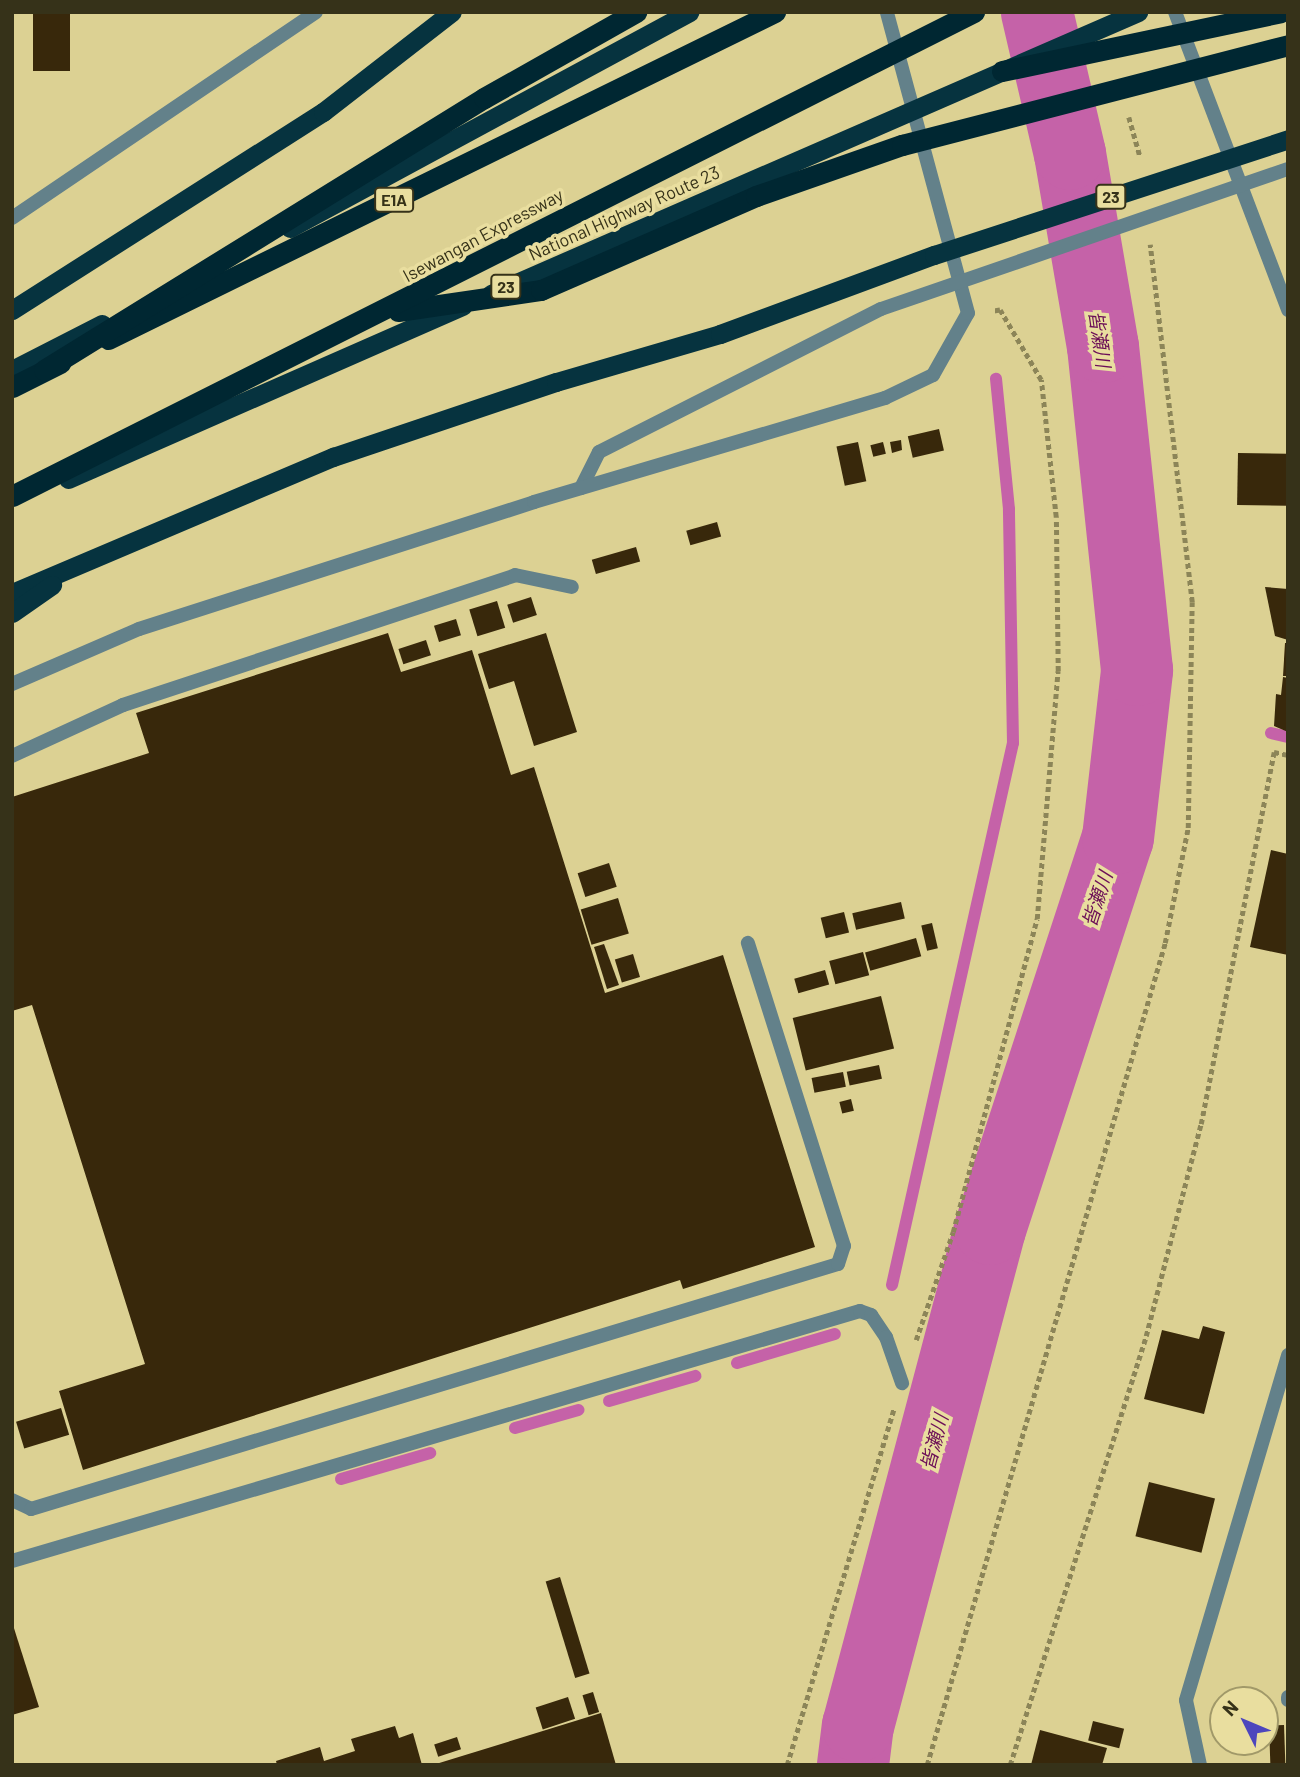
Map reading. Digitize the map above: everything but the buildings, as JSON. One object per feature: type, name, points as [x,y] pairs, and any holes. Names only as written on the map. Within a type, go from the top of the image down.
[{"type":"highway","points":[[12,310],[323,112],[452,12]]},
{"type":"highway","points":[[44,370],[484,98],[636,12]]},
{"type":"highway","points":[[12,370],[348,198],[689,12]]},
{"type":"highway","name":"E1A","points":[[12,387],[775,12]]},
{"type":"highway","name":"Isewangan Expressway","points":[[12,496],[384,313],[603,196],[974,12]]},
{"type":"highway","name":"National Highway Route 23","points":[[12,506],[1139,12]]},
{"type":"highway","points":[[1002,71],[1281,12]]},
{"type":"highway","points":[[384,313],[541,290],[756,196],[902,145],[1288,45]]},
{"type":"highway","name":"23","points":[[12,593],[333,457],[556,382],[720,334],[934,255],[1288,139]]},
{"type":"highway","points":[[12,613],[90,558]]},
{"type":"street","points":[[12,218],[316,12]]},
{"type":"street","points":[[12,684],[139,629],[581,488],[885,398],[933,375],[968,313],[887,12]]},
{"type":"street","points":[[1175,12],[1284,284],[1288,310]]},
{"type":"street","points":[[581,488],[598,452],[881,309],[1288,169]]},
{"type":"street","points":[[12,756],[123,705],[515,575],[572,587]]},
{"type":"street","points":[[12,1500],[32,1509],[838,1264],[844,1246],[748,943]]},
{"type":"street","points":[[12,1561],[860,1311],[871,1315],[886,1336],[901,1383]]},
{"type":"street","points":[[1200,1765],[1186,1700],[1288,1355]]},
{"type":"path","points":[[1128,113],[1141,165]]},
{"type":"path","points":[[928,1765],[1165,943],[1188,828],[1192,602],[1149,233]]},
{"type":"path","points":[[787,1765],[901,1383],[953,1232],[1037,919],[1058,671],[1056,517],[1041,380],[1000,310],[968,313]]},
{"type":"path","points":[[1010,1765],[1146,1336],[1201,1124],[1274,752],[1288,755]]},
{"type":"waterway","name":"皆瀬川","points":[[853,1765],[858,1726],[990,1229],[1118,838],[1137,670],[1103,347],[1070,154],[1037,12]]},
{"type":"waterway","points":[[892,1285],[1013,743],[1009,509],[996,379]]},
{"type":"waterway","points":[[1271,733],[1288,737]]},
{"type":"waterway","points":[[737,1363],[835,1334]]},
{"type":"waterway","points":[[609,1401],[695,1376]]},
{"type":"waterway","points":[[515,1428],[578,1410]]},
{"type":"waterway","points":[[341,1479],[430,1453]]}]
